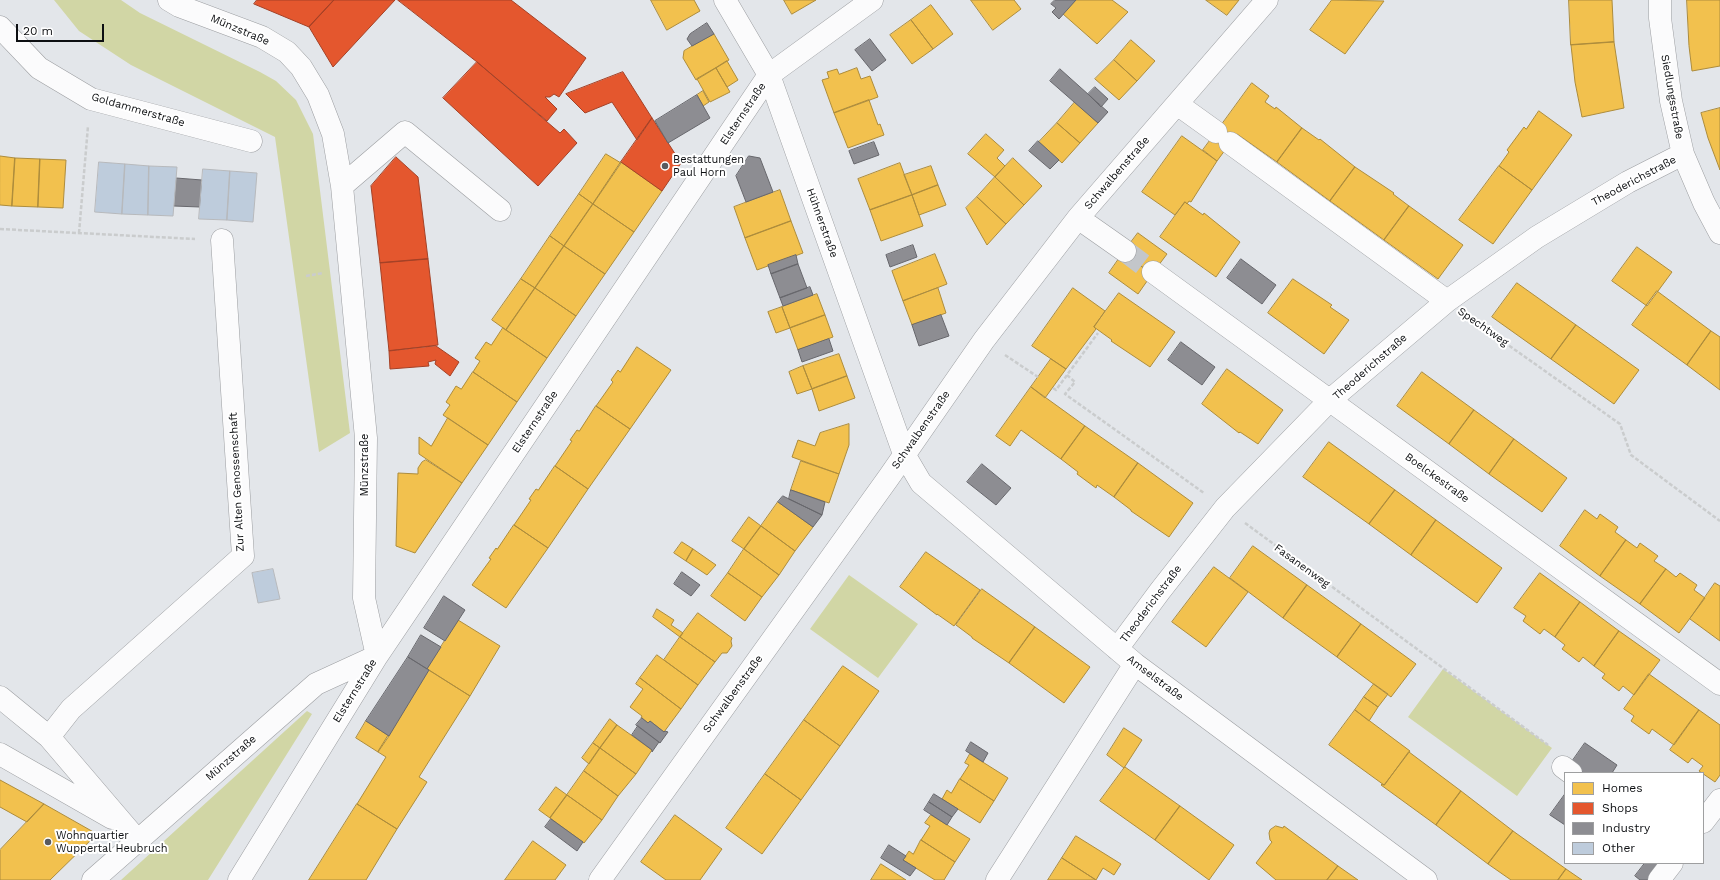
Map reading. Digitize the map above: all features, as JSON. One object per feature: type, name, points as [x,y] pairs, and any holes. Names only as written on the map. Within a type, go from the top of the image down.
[{"type":"street","name":"Münzstraße","points":[[93,880],[131,833],[316,684],[377,656],[364,598],[366,438],[342,186],[333,134],[320,102],[301,67],[287,52],[262,37],[179,6],[169,0]]},
{"type":"street","name":"Hühnerstraße","points":[[726,0],[769,75],[904,454]]},
{"type":"street","name":"Elsternstraße","points":[[239,880],[377,656],[769,75],[872,0]]},
{"type":"street","name":"Schwalbenstraße","points":[[600,880],[984,340],[1078,218],[1267,0]]},
{"type":"street","name":"Siedlungsstraße","points":[[1660,0],[1660,18],[1671,101],[1682,154],[1704,203],[1720,233]]},
{"type":"street","name":"Goldammerstraße","points":[[0,27],[39,68],[91,98],[251,141]]},
{"type":"street","name":"Spechtweg","points":[[1177,104],[1446,301]]},
{"type":"street","points":[[342,186],[405,132],[500,210]]},
{"type":"street","name":"Theoderichstraße","points":[[1118,649],[1160,591],[1225,508],[1330,400],[1446,301],[1537,237],[1569,216],[1628,182],[1682,154]]},
{"type":"street","points":[[1078,218],[1125,251]]},
{"type":"street","name":"Zur Alten Genossenschaft","points":[[49,737],[71,709],[243,556],[222,240]]},
{"type":"street","name":"Boelckestraße","points":[[1154,272],[1720,684]]},
{"type":"street","name":"Amselstraße","points":[[904,454],[921,483],[1134,664],[1426,880]]},
{"type":"street","points":[[997,880],[1134,664]]},
{"type":"street","points":[[0,697],[49,737],[131,833]]},
{"type":"street","points":[[0,754],[131,833]]},
{"type":"street","points":[[1704,821],[1720,800]]},
{"type":"street","points":[[1659,880],[1671,864]]},
{"type":"path","points":[[79,233],[91,98]]},
{"type":"path","points":[[0,229],[222,240]]},
{"type":"path","name":"Spechtweg","points":[[1446,301],[1620,424],[1631,456],[1720,521]]},
{"type":"path","points":[[1052,388],[1056,390],[1098,333]]},
{"type":"path","points":[[984,340],[1038,377]]},
{"type":"path","name":"Fasanenweg","points":[[1067,375],[1075,382],[1065,394],[1225,508],[1552,748],[1567,770]]},
{"type":"green space","points":[[54,0],[121,0],[140,13],[276,81],[296,100],[313,134],[350,433],[319,452],[275,137],[131,65],[79,31]]},
{"type":"green space","points":[[849,575],[918,624],[878,678],[810,629]]},
{"type":"green space","points":[[1443,669],[1552,748],[1517,796],[1408,717]]},
{"type":"green space","points":[[307,711],[312,714],[208,880],[121,880]]},
{"type":"building: Homes","points":[[651,0],[694,0],[700,11],[667,30]]},
{"type":"building: Homes","points":[[784,0],[816,0],[792,14]]},
{"type":"building: Homes","points":[[971,0],[1014,0],[1021,9],[993,30]]},
{"type":"building: Homes","points":[[1076,0],[1112,0],[1128,12],[1097,44],[1063,14]]},
{"type":"building: Homes","points":[[1206,0],[1239,0],[1227,15]]},
{"type":"building: Homes","points":[[1332,0],[1384,1],[1345,54],[1310,30]]},
{"type":"building: Homes","points":[[1569,0],[1612,0],[1614,42],[1571,45]]},
{"type":"building: Homes","points":[[1687,0],[1720,0],[1720,66],[1692,71],[1689,46]]},
{"type":"building: Homes","points":[[931,5],[953,34],[933,49],[911,20]]},
{"type":"building: Homes","points":[[911,20],[933,49],[912,64],[890,35]]},
{"type":"building: Homes","points":[[714,34],[729,60],[696,80],[683,58],[684,51]]},
{"type":"building: Homes","points":[[1131,40],[1155,61],[1137,81],[1114,60]]},
{"type":"building: Homes","points":[[1614,42],[1624,108],[1582,117],[1575,82],[1571,45]]},
{"type":"building: Homes","points":[[1114,60],[1137,81],[1119,100],[1095,79]]},
{"type":"building: Homes","points":[[727,61],[738,80],[727,87],[716,68]]},
{"type":"building: Homes","points":[[716,68],[730,92],[710,102],[697,79]]},
{"type":"building: Homes","points":[[857,68],[861,79],[870,76],[878,97],[834,113],[822,80],[829,78],[827,72],[837,69],[839,74]]},
{"type":"building: Homes","points":[[1252,83],[1269,96],[1265,102],[1275,109],[1276,107],[1302,128],[1277,162],[1237,134],[1234,138],[1220,127]]},
{"type":"building: Homes","points":[[703,91],[709,102],[703,106],[697,95]]},
{"type":"building: Homes","points":[[869,100],[878,125],[880,124],[884,135],[848,148],[834,113]]},
{"type":"building: Homes","points":[[1075,102],[1098,123],[1080,143],[1057,123]]},
{"type":"building: Homes","points":[[1720,108],[1720,170],[1708,138],[1701,113]]},
{"type":"building: Homes","points":[[1539,111],[1572,135],[1532,190],[1499,166],[1509,152],[1507,150],[1524,127],[1526,129]]},
{"type":"building: Homes","points":[[1057,123],[1080,143],[1062,163],[1039,142]]},
{"type":"building: Homes","points":[[1220,127],[1234,138],[1217,161],[1203,150]]},
{"type":"building: Homes","points":[[1302,128],[1319,140],[1320,139],[1355,167],[1330,201],[1277,162]]},
{"type":"building: Homes","points":[[986,134],[1004,150],[997,158],[1005,166],[995,177],[968,154]]},
{"type":"building: Homes","points":[[1182,136],[1217,161],[1191,202],[1189,201],[1187,204],[1185,202],[1175,215],[1142,192]]},
{"type":"building: Homes","points":[[606,154],[621,163],[593,204],[579,194]]},
{"type":"building: Homes","points":[[0,156],[15,158],[12,206],[0,205]]},
{"type":"building: Homes","points":[[15,158],[40,159],[38,207],[12,206]]},
{"type":"building: Homes","points":[[1013,158],[1042,186],[1024,205],[995,177]]},
{"type":"building: Homes","points":[[40,159],[66,160],[63,208],[38,207]]},
{"type":"building: Homes","points":[[621,162],[662,191],[634,232],[593,204]]},
{"type":"building: Homes","points":[[900,163],[912,195],[870,210],[858,179]]},
{"type":"building: Homes","points":[[931,166],[938,185],[912,195],[904,175]]},
{"type":"building: Homes","points":[[1499,166],[1532,190],[1493,244],[1459,220]]},
{"type":"building: Homes","points":[[1355,167],[1394,193],[1393,194],[1409,206],[1384,240],[1330,201]]},
{"type":"building: Homes","points":[[995,177],[1024,205],[1006,224],[977,197]]},
{"type":"building: Homes","points":[[938,185],[946,205],[919,215],[912,195]]},
{"type":"building: Homes","points":[[780,190],[791,221],[745,238],[734,207]]},
{"type":"building: Homes","points":[[579,194],[593,204],[564,246],[550,236]]},
{"type":"building: Homes","points":[[912,195],[923,226],[881,241],[870,210]]},
{"type":"building: Homes","points":[[977,197],[1006,224],[987,245],[966,208]]},
{"type":"building: Homes","points":[[1185,202],[1203,215],[1204,213],[1240,242],[1216,277],[1160,237]]},
{"type":"building: Homes","points":[[593,204],[634,232],[605,274],[564,246]]},
{"type":"building: Homes","points":[[1409,206],[1463,245],[1438,279],[1384,240]]},
{"type":"building: Homes","points":[[791,221],[803,253],[757,270],[745,238]]},
{"type":"building: Homes","points":[[1138,233],[1167,254],[1152,274],[1123,253]]},
{"type":"building: Homes","points":[[550,236],[564,246],[535,288],[521,279]]},
{"type":"building: Homes","points":[[564,246],[605,274],[576,316],[535,288]]},
{"type":"building: Homes","points":[[1637,247],[1672,272],[1647,306],[1612,281]]},
{"type":"building: Homes","points":[[1123,253],[1152,274],[1138,294],[1109,273]]},
{"type":"building: Homes","points":[[935,254],[947,284],[903,301],[892,271]]},
{"type":"building: Homes","points":[[521,279],[535,288],[506,330],[492,320]]},
{"type":"building: Homes","points":[[1293,279],[1332,305],[1330,307],[1349,320],[1324,354],[1268,313]]},
{"type":"building: Homes","points":[[1517,283],[1576,325],[1551,359],[1492,317]]},
{"type":"building: Homes","points":[[535,288],[576,316],[547,358],[506,330]]},
{"type":"building: Homes","points":[[938,288],[946,313],[912,325],[903,301]]},
{"type":"building: Homes","points":[[1073,288],[1105,311],[1094,327],[1096,329],[1066,369],[1032,346]]},
{"type":"building: Homes","points":[[1657,291],[1711,331],[1687,365],[1632,325]]},
{"type":"building: Homes","points":[[1119,293],[1175,332],[1150,367],[1111,341],[1112,340],[1094,327]]},
{"type":"building: Homes","points":[[817,294],[825,315],[790,328],[782,307]]},
{"type":"building: Homes","points":[[782,307],[790,328],[776,333],[768,312]]},
{"type":"building: Homes","points":[[825,315],[833,337],[798,350],[790,328]]},
{"type":"building: Homes","points":[[1576,325],[1639,370],[1614,404],[1551,359]]},
{"type":"building: Homes","points":[[503,328],[547,358],[517,402],[473,372],[480,361],[475,358],[486,342],[491,345]]},
{"type":"building: Homes","points":[[1711,331],[1720,337],[1720,390],[1687,365]]},
{"type":"building: Homes","points":[[637,347],[671,370],[630,429],[596,406],[613,382],[611,380],[618,370],[620,372]]},
{"type":"building: Homes","points":[[839,354],[847,376],[812,389],[803,366]]},
{"type":"building: Homes","points":[[1051,359],[1066,369],[1045,398],[1031,387]]},
{"type":"building: Homes","points":[[803,366],[812,389],[797,394],[789,372]]},
{"type":"building: Homes","points":[[1227,369],[1283,410],[1258,444],[1240,432],[1239,433],[1202,404]]},
{"type":"building: Homes","points":[[473,372],[517,402],[488,445],[443,415],[450,405],[446,402],[456,386],[461,389]]},
{"type":"building: Homes","points":[[1422,372],[1474,410],[1449,444],[1397,406]]},
{"type":"building: Homes","points":[[847,376],[855,398],[819,411],[812,389]]},
{"type":"building: Homes","points":[[1031,387],[1085,426],[1061,459],[1021,430],[1010,446],[996,436]]},
{"type":"building: Homes","points":[[596,406],[630,429],[588,489],[555,466],[572,441],[570,440],[577,430],[579,431]]},
{"type":"building: Homes","points":[[1474,410],[1514,439],[1489,474],[1449,444]]},
{"type":"building: Homes","points":[[448,418],[488,445],[462,483],[419,454],[419,437],[431,446]]},
{"type":"building: Homes","points":[[849,424],[849,445],[839,474],[792,457],[798,440],[815,446],[820,433]]},
{"type":"building: Homes","points":[[1085,426],[1138,463],[1114,497],[1097,485],[1096,488],[1077,474],[1078,472],[1061,459]]},
{"type":"building: Homes","points":[[1514,439],[1567,478],[1542,512],[1489,474]]},
{"type":"building: Homes","points":[[1329,442],[1395,490],[1369,524],[1303,477]]},
{"type":"building: Homes","points":[[426,460],[462,483],[415,553],[396,546],[398,473],[418,474],[418,468],[422,462]]},
{"type":"building: Homes","points":[[801,461],[839,474],[829,503],[791,490]]},
{"type":"building: Homes","points":[[1138,463],[1193,503],[1169,537],[1131,511],[1114,497]]},
{"type":"building: Homes","points":[[555,466],[588,489],[548,548],[514,525],[531,500],[529,499],[536,489],[538,490]]},
{"type":"building: Homes","points":[[1395,490],[1436,520],[1411,555],[1369,524]]},
{"type":"building: Homes","points":[[778,502],[813,527],[795,551],[761,526]]},
{"type":"building: Homes","points":[[1585,510],[1597,519],[1600,514],[1618,527],[1615,532],[1626,540],[1600,576],[1560,546]]},
{"type":"building: Homes","points":[[749,517],[761,526],[744,549],[732,541]]},
{"type":"building: Homes","points":[[1436,520],[1502,568],[1477,603],[1411,555]]},
{"type":"building: Homes","points":[[514,525],[548,548],[506,608],[472,585],[491,559],[489,558],[496,548],[497,549]]},
{"type":"building: Homes","points":[[761,526],[795,551],[779,575],[744,549]]},
{"type":"building: Homes","points":[[1626,540],[1637,548],[1640,543],[1658,556],[1654,561],[1666,569],[1640,604],[1600,576]]},
{"type":"building: Homes","points":[[682,542],[693,549],[686,561],[674,553]]},
{"type":"building: Homes","points":[[1253,546],[1307,585],[1283,618],[1230,578]]},
{"type":"building: Homes","points":[[693,549],[716,565],[707,575],[686,561]]},
{"type":"building: Homes","points":[[744,549],[779,575],[762,597],[728,573]]},
{"type":"building: Homes","points":[[926,552],[980,590],[954,626],[900,587]]},
{"type":"building: Homes","points":[[1214,567],[1248,592],[1206,647],[1172,622]]},
{"type":"building: Homes","points":[[1666,569],[1676,577],[1680,573],[1697,585],[1694,590],[1705,598],[1679,633],[1640,604]]},
{"type":"building: Homes","points":[[728,573],[762,597],[745,621],[711,596]]},
{"type":"building: Homes","points":[[1540,573],[1580,602],[1555,637],[1544,629],[1540,634],[1523,621],[1526,616],[1514,608]]},
{"type":"building: Homes","points":[[1715,583],[1720,586],[1720,641],[1690,619]]},
{"type":"building: Homes","points":[[1307,585],[1361,624],[1337,657],[1283,618]]},
{"type":"building: Homes","points":[[982,589],[1035,627],[1009,663],[972,638],[956,625]]},
{"type":"building: Homes","points":[[1580,602],[1619,631],[1594,666],[1583,657],[1579,662],[1562,649],[1565,645],[1555,637]]},
{"type":"building: Homes","points":[[657,609],[674,620],[671,625],[683,633],[680,637],[653,617]]},
{"type":"building: Homes","points":[[698,613],[732,638],[732,646],[727,653],[722,653],[715,662],[680,637]]},
{"type":"building: Homes","points":[[458,620],[500,646],[470,696],[427,669]]},
{"type":"building: Homes","points":[[1361,624],[1416,664],[1391,697],[1337,657]]},
{"type":"building: Homes","points":[[1035,627],[1090,667],[1064,703],[1009,663]]},
{"type":"building: Homes","points":[[1619,631],[1660,660],[1634,695],[1623,686],[1619,691],[1602,678],[1605,674],[1594,666]]},
{"type":"building: Homes","points":[[680,637],[715,662],[698,685],[664,660]]},
{"type":"building: Homes","points":[[657,655],[698,685],[681,709],[640,678]]},
{"type":"building: Homes","points":[[843,666],[879,691],[840,746],[804,720]]},
{"type":"building: Homes","points":[[429,670],[470,696],[419,777],[427,782],[397,829],[357,804],[386,757],[378,752]]},
{"type":"building: Homes","points":[[1649,674],[1699,710],[1674,745],[1652,729],[1649,734],[1631,721],[1634,716],[1624,709]]},
{"type":"building: Homes","points":[[640,678],[681,709],[664,732],[650,721],[648,723],[641,718],[642,716],[630,707],[643,689],[636,684]]},
{"type":"building: Homes","points":[[1374,684],[1388,694],[1378,707],[1364,697]]},
{"type":"building: Homes","points":[[1364,697],[1378,707],[1369,721],[1355,710]]},
{"type":"building: Homes","points":[[1355,710],[1410,751],[1384,785],[1329,745]]},
{"type":"building: Homes","points":[[1699,710],[1720,725],[1720,775],[1715,782],[1704,774],[1704,772],[1699,771],[1703,766],[1692,758],[1688,763],[1670,750]]},
{"type":"building: Homes","points":[[610,719],[617,725],[600,748],[593,743]]},
{"type":"building: Homes","points":[[804,720],[840,746],[801,800],[765,774]]},
{"type":"building: Homes","points":[[366,721],[389,736],[378,752],[356,738]]},
{"type":"building: Homes","points":[[617,725],[652,750],[636,774],[600,748]]},
{"type":"building: Homes","points":[[1124,728],[1142,740],[1124,768],[1107,755]]},
{"type":"building: Homes","points":[[593,743],[600,748],[589,764],[582,758]]},
{"type":"building: Homes","points":[[600,748],[636,774],[618,796],[584,771]]},
{"type":"building: Homes","points":[[1409,752],[1461,791],[1436,825],[1381,785],[1384,785]]},
{"type":"building: Homes","points":[[970,754],[1008,778],[994,801],[960,779],[969,765],[965,763]]},
{"type":"building: Homes","points":[[1125,767],[1180,806],[1155,840],[1100,801]]},
{"type":"building: Homes","points":[[584,771],[618,796],[602,820],[567,795]]},
{"type":"building: Homes","points":[[765,774],[801,800],[762,854],[726,828]]},
{"type":"building: Homes","points":[[960,779],[994,801],[980,823],[942,799],[947,790],[951,793]]},
{"type":"building: Homes","points":[[0,780],[44,804],[27,822],[0,807]]},
{"type":"building: Homes","points":[[556,787],[567,795],[550,818],[539,810]]},
{"type":"building: Homes","points":[[1461,791],[1513,831],[1488,864],[1436,825]]},
{"type":"building: Homes","points":[[567,795],[602,820],[584,843],[550,818]]},
{"type":"building: Homes","name":"Wohnquartier Wuppertal Heubruch","points":[[44,804],[97,834],[50,880],[0,880],[0,850]]},
{"type":"building: Homes","points":[[357,804],[397,829],[366,880],[309,880]]},
{"type":"building: Homes","points":[[1180,806],[1234,845],[1209,880],[1155,840]]},
{"type":"building: Homes","points":[[675,815],[722,849],[700,880],[666,880],[641,862]]},
{"type":"building: Homes","points":[[931,815],[970,839],[955,862],[921,840],[930,826],[925,823]]},
{"type":"building: Homes","points":[[1276,826],[1283,828],[1284,826],[1338,866],[1327,880],[1276,880],[1256,863],[1272,842],[1270,840],[1269,833],[1270,830]]},
{"type":"building: Homes","points":[[1513,831],[1566,869],[1558,880],[1511,880],[1488,864]]},
{"type":"building: Homes","points":[[1076,836],[1121,864],[1114,875],[1103,868],[1096,880],[1062,858]]},
{"type":"building: Homes","points":[[921,840],[955,862],[944,880],[935,880],[903,860],[909,851],[913,854]]},
{"type":"building: Homes","points":[[533,841],[566,865],[555,880],[505,880]]},
{"type":"building: Homes","points":[[1062,858],[1096,880],[1048,880]]},
{"type":"building: Homes","points":[[881,864],[906,880],[871,880]]},
{"type":"building: Homes","points":[[1338,866],[1358,880],[1327,880]]},
{"type":"building: Homes","points":[[1566,869],[1582,880],[1558,880]]},
{"type":"building: Shops","points":[[257,0],[334,0],[309,27],[254,4]]},
{"type":"building: Shops","points":[[334,0],[395,0],[333,67],[309,27]]},
{"type":"building: Shops","points":[[398,0],[511,0],[586,58],[559,97],[554,94],[550,97],[545,97],[557,109],[547,121],[477,62]]},
{"type":"building: Shops","points":[[477,62],[560,133],[564,129],[577,143],[538,186],[443,98]]},
{"type":"building: Shops","points":[[623,72],[652,118],[637,140],[612,102],[585,113],[566,94]]},
{"type":"building: Shops","points":[[652,118],[681,163],[662,191],[621,162]]},
{"type":"building: Shops","points":[[396,157],[418,177],[428,259],[380,263],[371,186]]},
{"type":"building: Shops","points":[[428,259],[438,345],[389,351],[380,263]]},
{"type":"building: Shops","points":[[436,346],[459,362],[450,376],[435,364],[436,360],[428,362],[429,366],[390,369],[389,351]]},
{"type":"building: Industry","points":[[1055,0],[1076,0],[1059,19],[1052,12],[1056,8],[1051,4]]},
{"type":"building: Industry","points":[[707,23],[714,34],[692,46],[687,39],[690,34]]},
{"type":"building: Industry","points":[[870,39],[886,60],[872,71],[855,50]]},
{"type":"building: Industry","points":[[1060,69],[1108,112],[1098,123],[1050,81]]},
{"type":"building: Industry","points":[[1095,87],[1108,99],[1101,107],[1088,94]]},
{"type":"building: Industry","points":[[697,95],[710,118],[668,143],[655,121]]},
{"type":"building: Industry","points":[[1038,141],[1059,160],[1050,169],[1029,151]]},
{"type":"building: Industry","points":[[874,142],[879,155],[854,164],[849,151]]},
{"type":"building: Industry","points":[[749,156],[760,158],[773,192],[746,202],[736,176]]},
{"type":"building: Industry","points":[[176,178],[202,180],[200,207],[174,206]]},
{"type":"building: Industry","points":[[913,245],[917,257],[890,267],[886,255]]},
{"type":"building: Industry","points":[[796,255],[798,264],[771,274],[768,265]]},
{"type":"building: Industry","points":[[1241,259],[1276,285],[1262,304],[1227,278]]},
{"type":"building: Industry","points":[[798,264],[807,288],[780,298],[771,274]]},
{"type":"building: Industry","points":[[810,287],[813,295],[783,306],[780,298]]},
{"type":"building: Industry","points":[[941,315],[949,336],[919,346],[912,325]]},
{"type":"building: Industry","points":[[829,339],[833,351],[802,362],[798,350]]},
{"type":"building: Industry","points":[[1181,342],[1215,367],[1202,385],[1168,360]]},
{"type":"building: Industry","points":[[982,464],[1011,488],[996,505],[967,482]]},
{"type":"building: Industry","points":[[791,490],[825,502],[822,515],[789,499]]},
{"type":"building: Industry","points":[[783,496],[822,515],[813,527],[778,502]]},
{"type":"building: Industry","points":[[682,572],[700,585],[691,596],[674,584]]},
{"type":"building: Industry","points":[[444,596],[465,610],[445,641],[424,628]]},
{"type":"building: Industry","points":[[421,635],[441,647],[427,669],[408,657]]},
{"type":"building: Industry","points":[[408,657],[429,670],[389,736],[366,721]]},
{"type":"building: Industry","points":[[642,718],[648,723],[650,721],[664,732],[668,732],[660,743],[636,725]]},
{"type":"building: Industry","points":[[638,726],[659,742],[652,752],[652,750],[632,735]]},
{"type":"building: Industry","points":[[971,742],[988,753],[983,762],[966,751]]},
{"type":"building: Industry","points":[[1585,743],[1617,765],[1613,772],[1583,772],[1571,763]]},
{"type":"building: Industry","points":[[934,794],[958,809],[952,817],[929,802]]},
{"type":"building: Industry","points":[[1564,795],[1564,824],[1550,815]]},
{"type":"building: Industry","points":[[929,802],[952,817],[947,825],[924,810]]},
{"type":"building: Industry","points":[[551,819],[583,842],[577,851],[545,827]]},
{"type":"building: Industry","points":[[889,845],[906,856],[903,860],[916,868],[910,876],[881,858]]},
{"type":"building: Industry","points":[[1644,864],[1659,864],[1648,880],[1640,880],[1635,876]]},
{"type":"building: Other","points":[[99,162],[125,164],[122,214],[95,212]]},
{"type":"building: Other","points":[[125,164],[149,166],[148,215],[122,214]]},
{"type":"building: Other","points":[[149,166],[177,167],[173,216],[148,215]]},
{"type":"building: Other","points":[[203,169],[230,171],[227,220],[199,219]]},
{"type":"building: Other","points":[[230,171],[257,173],[253,222],[227,220]]},
{"type":"building: Other","points":[[273,569],[280,599],[258,603],[252,573]]},
{"type":"tunnel","points":[[1125,251],[1153,272]]},
{"type":"place","name":"Bestattungen Paul Horn","points":[[665,166]]},
{"type":"place","name":"Wohnquartier Wuppertal Heubruch","points":[[48,842]]}]
